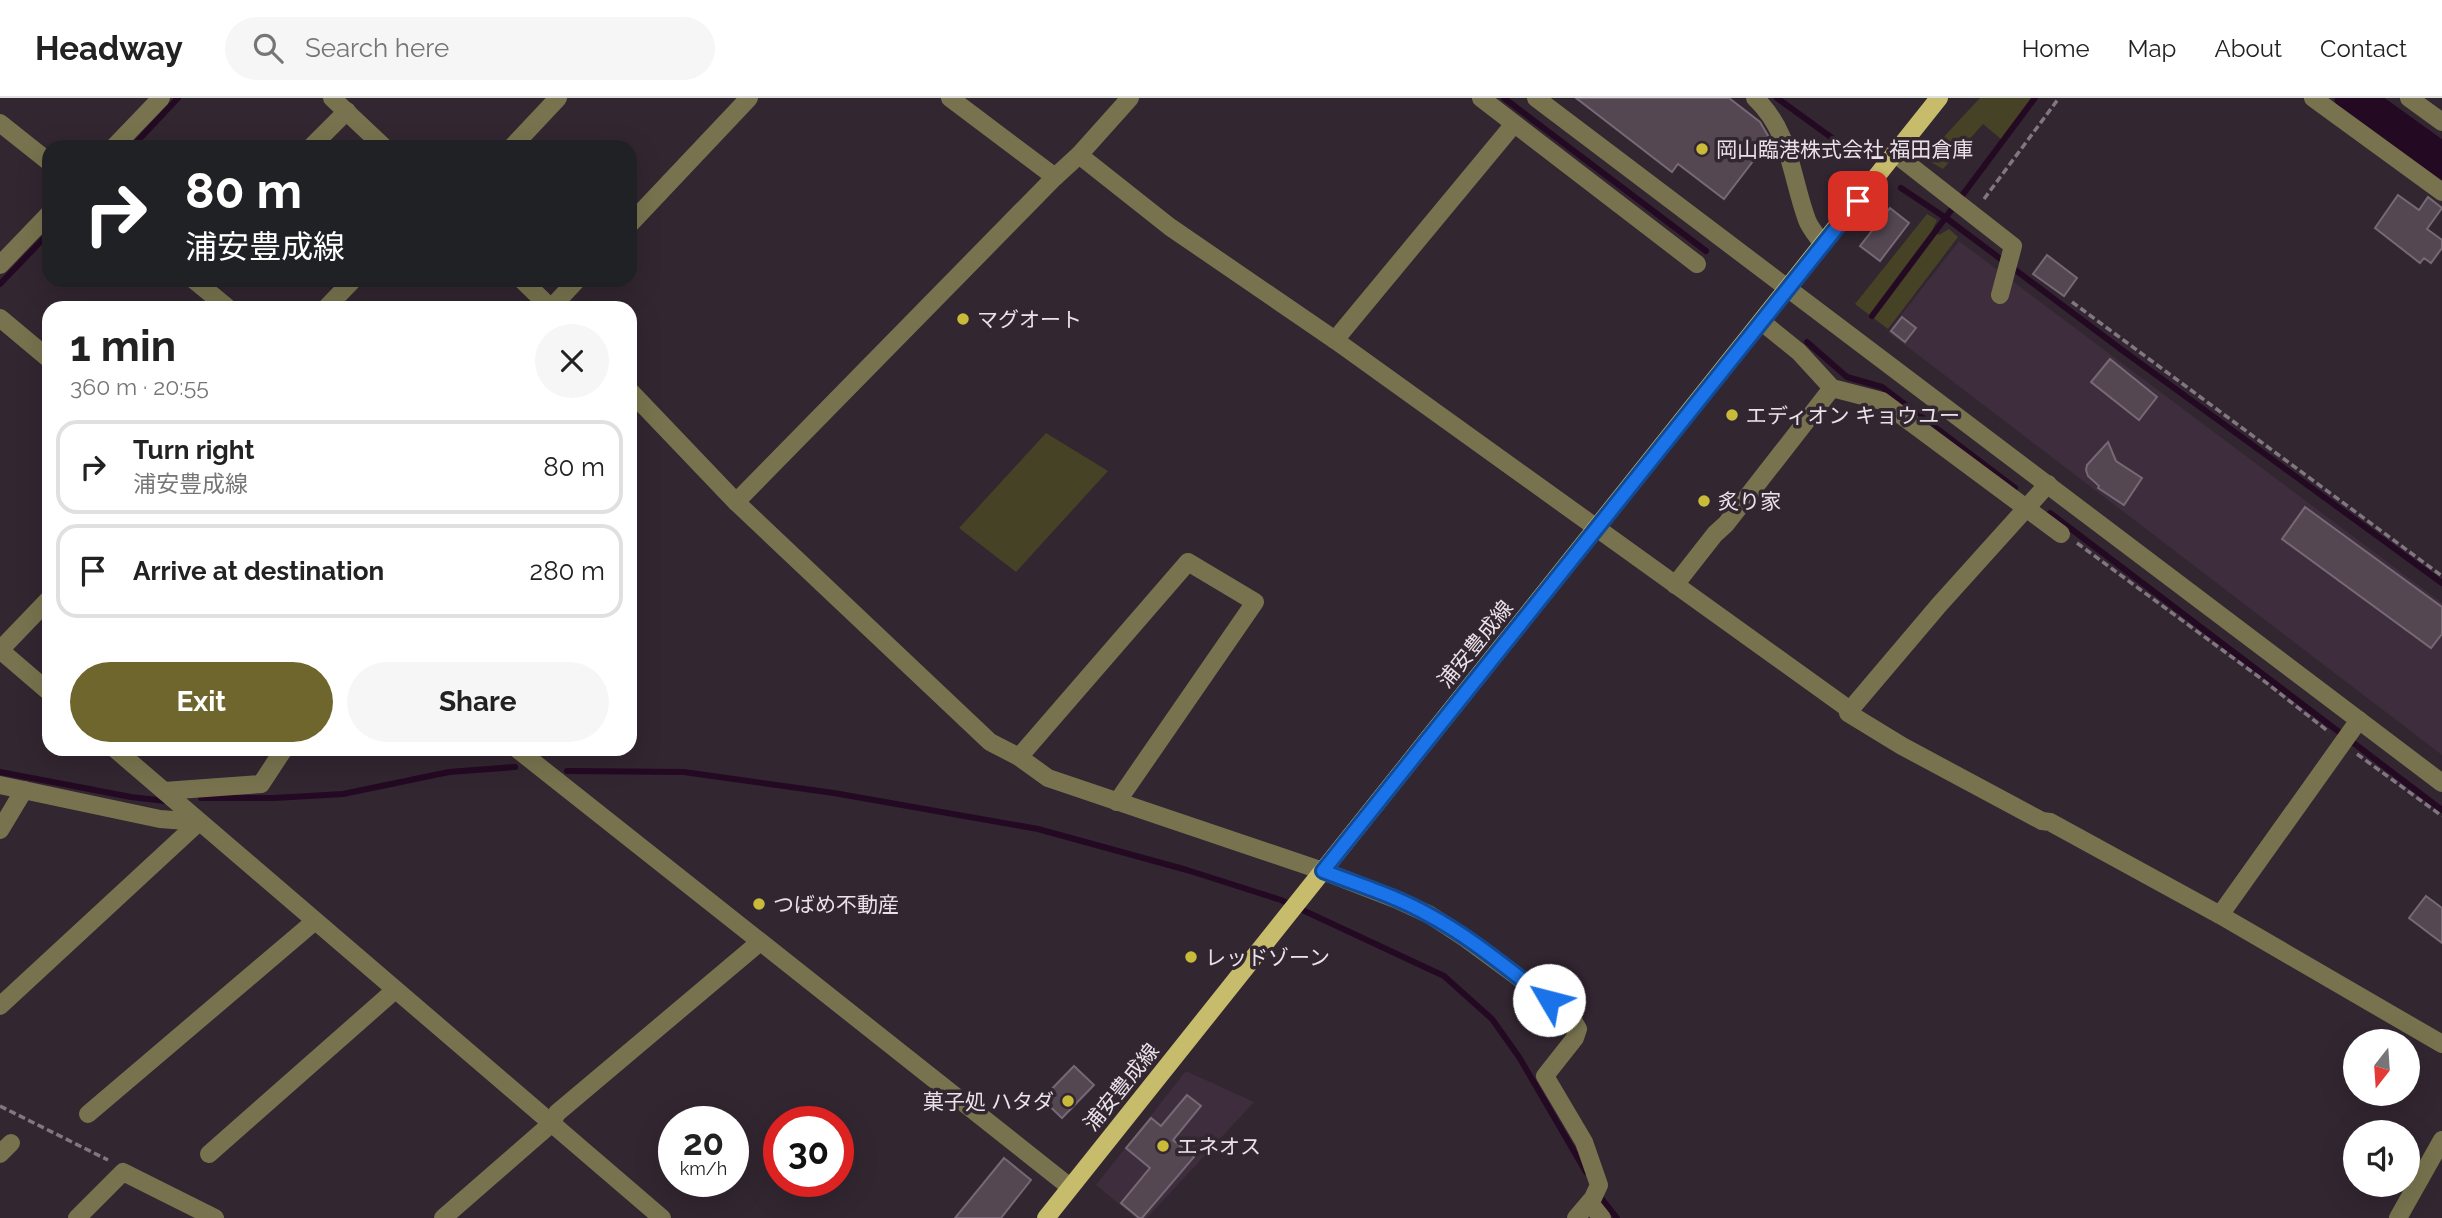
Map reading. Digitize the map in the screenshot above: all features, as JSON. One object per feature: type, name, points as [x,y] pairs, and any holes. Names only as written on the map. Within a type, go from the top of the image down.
[{"type":"main road","name":"浦安豊成線","points":[[1046,1218],[1939,98]]},
{"type":"street","points":[[121,140],[161,98]]},
{"type":"street","points":[[332,98],[377,140]]},
{"type":"street","points":[[519,140],[558,98]]},
{"type":"street","points":[[637,217],[749,98]]},
{"type":"street","points":[[950,98],[1055,177]]},
{"type":"street","points":[[736,502],[1079,155],[1130,98]]},
{"type":"street","points":[[1481,98],[1697,264]]},
{"type":"street","points":[[1536,98],[2048,484],[2349,734],[2442,783]]},
{"type":"street","points":[[1755,98],[1766,108],[1792,160],[1807,222],[1822,243]]},
{"type":"street","points":[[2313,98],[2442,192]]},
{"type":"street","points":[[2409,98],[2442,122]]},
{"type":"street","points":[[318,140],[347,111]]},
{"type":"street","points":[[0,123],[42,156]]},
{"type":"street","points":[[1335,340],[1514,124]]},
{"type":"street","points":[[1894,153],[2013,246],[2000,295]]},
{"type":"street","points":[[1079,155],[1170,227],[1335,340],[1850,710]]},
{"type":"street","points":[[0,265],[42,221]]},
{"type":"street","points":[[202,287],[220,301]]},
{"type":"street","points":[[333,301],[346,287]]},
{"type":"street","points":[[529,287],[544,301]]},
{"type":"street","points":[[558,301],[570,287]]},
{"type":"street","points":[[0,318],[42,353]]},
{"type":"street","points":[[1762,322],[1799,352],[1832,388],[1882,401],[2061,534]]},
{"type":"street","points":[[1675,585],[1832,388]]},
{"type":"street","points":[[637,398],[736,502],[990,742],[1019,757],[1048,778],[1323,871],[1430,915],[1570,1015],[1578,1029],[1545,1076],[1594,1164],[1594,1196],[1602,1218]]},
{"type":"street","points":[[2048,484],[1939,605],[1848,713],[1902,746],[2042,821],[2050,822],[2220,915],[2442,1044]]},
{"type":"street","points":[[1019,757],[1188,562],[1255,602],[1116,802]]},
{"type":"street","points":[[42,606],[0,650],[42,686]]},
{"type":"street","points":[[2220,915],[2349,734]]},
{"type":"street","points":[[123,756],[662,1218]]},
{"type":"street","points":[[164,791],[261,783],[279,756]]},
{"type":"street","points":[[526,756],[1070,1187]]},
{"type":"street","points":[[0,785],[160,819],[199,822]]},
{"type":"street","points":[[0,830],[24,790]]},
{"type":"street","points":[[0,1006],[199,822]]},
{"type":"street","points":[[88,1114],[315,921]]},
{"type":"street","points":[[443,1218],[552,1123],[557,1114],[760,942]]},
{"type":"street","points":[[209,1153],[395,990]]},
{"type":"street","points":[[2398,1218],[2442,1140]]},
{"type":"street","points":[[77,1218],[123,1172],[215,1218]]},
{"type":"street","points":[[1576,1218],[1594,1196]]},
{"type":"path","points":[[1984,199],[2060,98]]},
{"type":"path","points":[[2072,302],[2442,576]]},
{"type":"path","points":[[2061,534],[2066,535],[2259,677],[2349,734],[2442,816]]},
{"type":"path","points":[[0,1106],[116,1164],[123,1172]]},
{"type":"shaded area","points":[[1980,98],[2031,98],[2001,139],[1983,124],[1943,169],[1924,158]]},
{"type":"shaded area","points":[[1927,214],[1937,220],[1932,231],[1939,235],[1949,229],[1958,237],[1888,329],[1855,304]]},
{"type":"shaded area","points":[[1959,241],[2442,603],[2442,755],[1888,332]]},
{"type":"shaded area","points":[[1046,433],[1108,471],[1016,572],[959,528]]},
{"type":"shaded area","points":[[1186,1071],[1254,1102],[1147,1218],[1136,1218],[1096,1185]]},
{"type":"building","name":"岡山臨港株式会社 福田倉庫","points":[[1576,98],[1729,98],[1760,122],[1770,139],[1724,199],[1678,164],[1672,172]]},
{"type":"building","points":[[2398,195],[2419,210],[2428,197],[2442,208],[2427,229],[2442,240],[2442,248],[2431,263],[2424,258],[2420,263],[2375,228]]},
{"type":"building","points":[[1890,208],[1909,223],[1880,261],[1860,246]]},
{"type":"building","points":[[2047,255],[2077,278],[2064,296],[2033,274]]},
{"type":"building","points":[[1902,317],[1916,328],[1905,342],[1891,331]]},
{"type":"building","points":[[2110,359],[2157,397],[2139,420],[2091,382]]},
{"type":"building","points":[[2108,442],[2116,461],[2142,478],[2124,505],[2098,488],[2086,470],[2087,465]]},
{"type":"building","points":[[2305,507],[2442,607],[2442,634],[2431,648],[2282,539]]},
{"type":"building","points":[[2426,896],[2442,908],[2442,943],[2409,918]]},
{"type":"building","points":[[1074,1066],[1094,1085],[1062,1118],[1042,1099]]},
{"type":"building","points":[[1187,1095],[1201,1106],[1173,1140],[1194,1157],[1142,1218],[1139,1218],[1121,1203],[1150,1168],[1126,1148],[1151,1118],[1161,1126]]},
{"type":"building","points":[[1004,1158],[1031,1180],[1001,1218],[955,1218]]},
{"type":"waterway","points":[[139,140],[178,98]]},
{"type":"waterway","points":[[1504,98],[1706,251]]},
{"type":"waterway","points":[[1777,98],[1850,151]]},
{"type":"waterway","points":[[1872,316],[2035,98]]},
{"type":"waterway","points":[[2353,98],[2442,162]]},
{"type":"waterway","points":[[1901,188],[1946,218],[2442,583]]},
{"type":"waterway","points":[[0,284],[42,240]]},
{"type":"waterway","points":[[1807,342],[1847,377],[1882,387],[2015,488]]},
{"type":"waterway","points":[[2050,513],[2442,810]]},
{"type":"waterway","points":[[201,798],[343,794],[449,772],[515,767]]},
{"type":"waterway","points":[[567,771],[684,772],[834,793],[1038,829],[1187,870],[1281,900],[1444,976],[1492,1019],[1519,1057],[1586,1172]]},
{"type":"waterway","points":[[0,772],[165,801]]},
{"type":"waterway","points":[[1598,1194],[1617,1218]]},
{"type":"place","name":"岡山臨港株式会社 福田倉庫","points":[[1702,149]]},
{"type":"place","name":"マグオート","points":[[963,319]]},
{"type":"place","name":"エディオン キョウユー","points":[[1732,415]]},
{"type":"place","name":"炙り家","points":[[1704,501]]},
{"type":"place","name":"つばめ不動産","points":[[759,904]]},
{"type":"place","name":"レッドゾーン","points":[[1191,957]]},
{"type":"place","name":"菓子処 ハタダ","points":[[1068,1101]]},
{"type":"place","name":"エネオス","points":[[1163,1146]]},
{"type":"route","points":[[1549,1000],[1430,915],[1323,871],[1858,201]]}]
